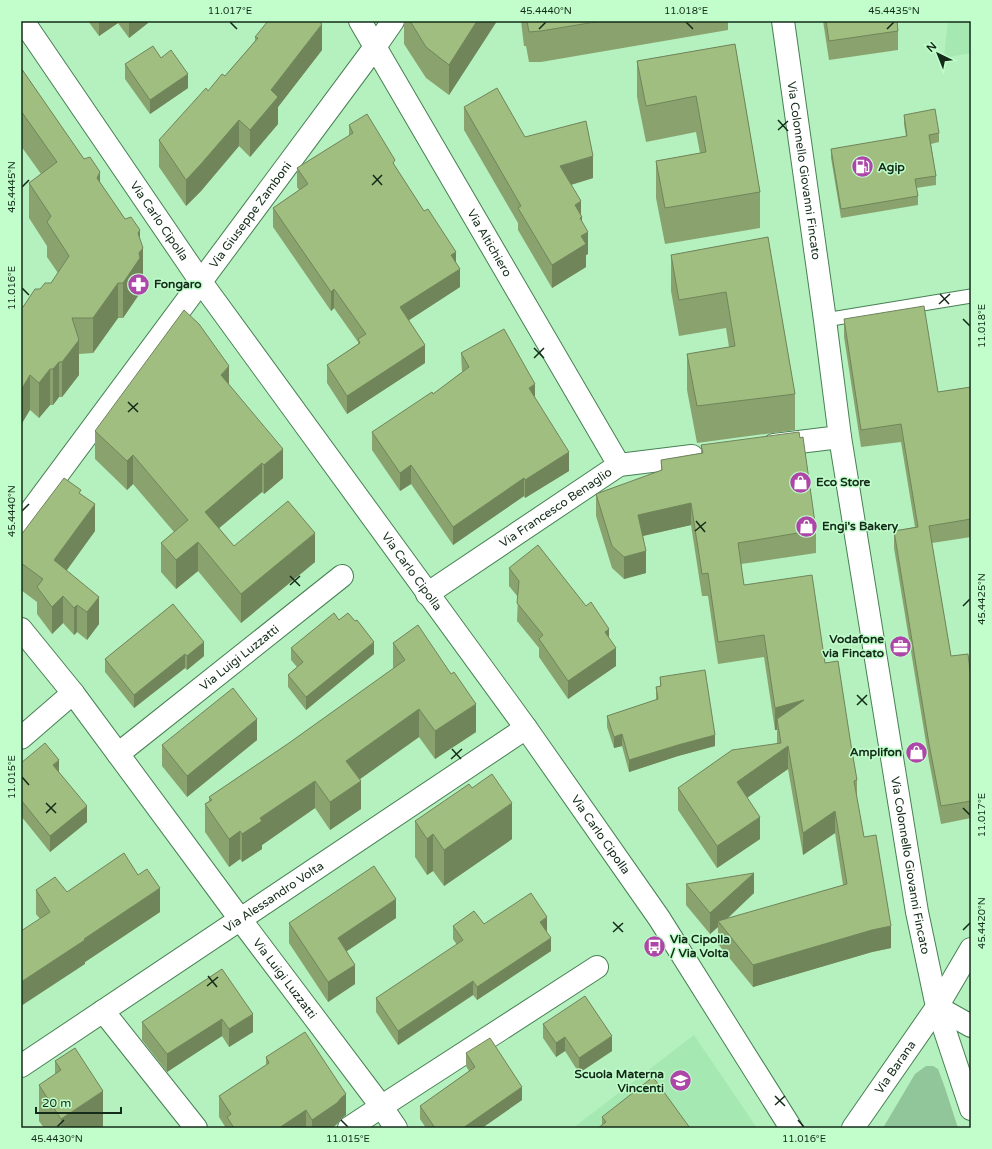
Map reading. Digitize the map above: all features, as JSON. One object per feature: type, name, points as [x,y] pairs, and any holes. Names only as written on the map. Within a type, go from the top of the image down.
[{"type":"street","name":"Via Carlo Cipolla","points":[[23,21],[201,282],[526,728],[659,918],[791,1128]]},
{"type":"street","name":"Via Altichiero","points":[[360,21],[619,465]]},
{"type":"street","name":"Via Giuseppe Zamboni","points":[[21,524],[393,21]]},
{"type":"street","name":"Via Colonnello Giovanni Fincato","points":[[783,21],[840,437],[917,912],[937,1007]]},
{"type":"street","points":[[753,448],[840,437]]},
{"type":"street","name":"Via Francesco Benaglio","points":[[427,594],[619,465],[714,453]]},
{"type":"street","name":"Via Luigi Luzzatti","points":[[118,754],[342,576]]},
{"type":"street","name":"Via Luigi Luzzatti","points":[[21,629],[74,692],[118,754],[396,1128]]},
{"type":"street","points":[[21,738],[74,692]]},
{"type":"street","name":"Via Alessandro Volta","points":[[21,1066],[526,728]]},
{"type":"street","name":"Via Barana","points":[[853,1128],[937,1007],[971,949]]},
{"type":"street","points":[[349,1128],[597,967]]},
{"type":"street","points":[[937,1007],[971,1026]]},
{"type":"street","points":[[937,1007],[971,1109]]},
{"type":"street","points":[[103,1011],[196,1128]]},
{"type":"lane","points":[[825,320],[971,296]]},
{"type":"shaded area","points":[[948,21],[971,21],[971,53],[944,58]]},
{"type":"shaded area","name":"Scuola Materna Vincenti","points":[[694,1035],[757,1128],[573,1128]]},
{"type":"shaded area","points":[[926,1066],[933,1066],[938,1069],[958,1128],[883,1128],[915,1074]]},
{"type":"building","points":[[268,21],[318,21],[322,24],[271,90],[278,97],[250,130],[239,120],[186,180],[159,140],[206,88],[208,91],[222,74],[225,76],[258,38],[255,37]]},
{"type":"building","points":[[410,21],[477,21],[449,65],[426,47]]},
{"type":"building","points":[[527,21],[601,21],[529,32]]},
{"type":"building","points":[[826,21],[897,21],[898,31],[829,41]]},
{"type":"building","points":[[735,44],[760,192],[665,208],[656,161],[706,152],[696,96],[646,106],[637,61]]},
{"type":"building","points":[[153,46],[161,58],[171,50],[188,74],[150,100],[125,64]]},
{"type":"building","points":[[21,68],[84,159],[90,157],[100,172],[97,178],[125,219],[131,217],[140,230],[138,233],[143,248],[139,253],[140,258],[123,283],[118,283],[93,318],[72,318],[79,340],[62,362],[59,362],[53,369],[50,369],[39,383],[30,375],[21,390],[21,306],[23,307],[35,289],[40,289],[45,283],[51,283],[69,256],[47,222],[51,216],[29,183],[57,162],[21,111]]},
{"type":"building","points":[[497,88],[525,137],[586,121],[593,156],[560,166],[581,201],[575,205],[588,232],[581,236],[586,244],[552,265],[518,208],[521,206],[464,107]]},
{"type":"building","points":[[935,109],[939,133],[929,135],[936,176],[915,179],[918,196],[841,209],[831,149],[907,136],[904,115]]},
{"type":"building","points":[[367,114],[395,160],[393,163],[424,211],[428,209],[456,252],[451,255],[460,269],[400,307],[425,345],[347,396],[327,365],[360,343],[358,339],[366,334],[334,289],[331,292],[273,208],[308,184],[297,168],[353,133],[349,125]]},
{"type":"building","points":[[768,237],[795,394],[697,406],[687,354],[735,346],[726,292],[679,300],[671,255]]},
{"type":"building","points":[[924,306],[938,392],[971,387],[971,519],[929,526],[951,656],[968,654],[971,678],[971,801],[941,806],[929,744],[894,531],[918,527],[901,424],[861,430],[844,319]]},
{"type":"building","points":[[184,310],[199,324],[229,366],[221,375],[283,449],[264,465],[262,463],[205,512],[234,546],[288,501],[315,533],[241,594],[198,542],[176,560],[161,543],[188,520],[133,455],[127,461],[95,431]]},
{"type":"building","points":[[504,329],[535,384],[529,388],[569,452],[525,480],[524,478],[453,527],[411,465],[400,473],[372,432],[432,392],[433,394],[469,367],[461,353]]},
{"type":"building","points":[[799,432],[800,438],[803,437],[816,530],[738,543],[744,585],[812,575],[825,663],[838,661],[857,780],[854,781],[864,837],[876,835],[891,926],[872,930],[753,965],[718,921],[847,884],[835,811],[803,833],[788,746],[737,782],[760,817],[717,846],[678,788],[732,750],[781,743],[777,719],[804,700],[775,708],[764,635],[718,642],[708,573],[702,574],[691,503],[638,515],[646,551],[624,557],[612,546],[596,494],[662,470],[661,460],[703,453],[701,445]]},
{"type":"building","points":[[64,478],[81,490],[79,493],[95,504],[54,560],[99,597],[87,612],[77,605],[74,608],[63,596],[52,607],[37,587],[43,579],[21,563],[21,535]]},
{"type":"building","points":[[538,545],[586,606],[591,602],[609,629],[605,632],[616,648],[568,681],[539,639],[543,635],[517,603],[519,581],[509,568]]},
{"type":"building","points":[[173,604],[204,642],[187,656],[185,654],[134,695],[105,659]]},
{"type":"building","points":[[334,613],[339,620],[348,613],[355,621],[357,620],[374,642],[306,697],[288,675],[303,662],[291,648]]},
{"type":"building","points":[[418,625],[451,674],[454,672],[476,704],[435,731],[419,709],[346,761],[361,781],[330,802],[315,781],[260,818],[262,821],[242,834],[240,831],[229,839],[205,804],[212,800],[209,797],[289,743],[405,660],[393,643]]},
{"type":"building","points":[[705,670],[715,735],[629,760],[622,734],[614,737],[607,716],[658,699],[656,687],[661,686],[660,677]]},
{"type":"building","points":[[233,688],[257,719],[187,776],[162,745]]},
{"type":"building","points":[[45,743],[59,760],[53,765],[87,806],[50,836],[21,800],[21,763]]},
{"type":"building","points":[[492,774],[512,803],[444,850],[433,834],[427,839],[415,821],[469,784],[472,788]]},
{"type":"building","points":[[124,853],[138,875],[147,869],[160,888],[21,982],[21,931],[50,912],[36,890],[55,877],[67,892]]},
{"type":"building","points":[[374,866],[396,899],[338,938],[355,965],[328,982],[289,923]]},
{"type":"building","points":[[754,873],[710,913],[686,884]]},
{"type":"building","points":[[531,893],[547,917],[540,922],[551,938],[477,987],[473,981],[398,1031],[376,998],[463,940],[453,926],[474,911],[484,924]]},
{"type":"building","points":[[222,969],[253,1014],[229,1029],[222,1019],[167,1054],[142,1022]]},
{"type":"building","points":[[585,996],[612,1036],[579,1058],[565,1037],[556,1043],[543,1024]]},
{"type":"building","points":[[305,1032],[346,1094],[337,1103],[312,1120],[306,1110],[279,1128],[234,1128],[227,1117],[231,1114],[219,1096],[269,1063],[266,1057]]},
{"type":"building","points":[[490,1038],[522,1087],[463,1128],[435,1128],[420,1106],[475,1067],[466,1053]]},
{"type":"building","points":[[75,1048],[103,1091],[61,1119],[39,1085],[61,1070],[55,1061]]},
{"type":"building","points":[[653,1077],[690,1128],[598,1128],[606,1122],[602,1117]]},
{"type":"place","name":"Agip","points":[[863,167]]},
{"type":"place","name":"Fongaro","points":[[138,284]]},
{"type":"place","name":"Eco Store","points":[[801,482]]},
{"type":"place","name":"Engi's Bakery","points":[[807,526]]},
{"type":"place","name":"Vodafone via Fincato","points":[[900,646]]},
{"type":"place","name":"Amplifon","points":[[917,752]]},
{"type":"place","name":"Via Cipolla / Via Volta","points":[[654,946]]},
{"type":"place","name":"Scuola Materna Vincenti","points":[[680,1081]]}]
